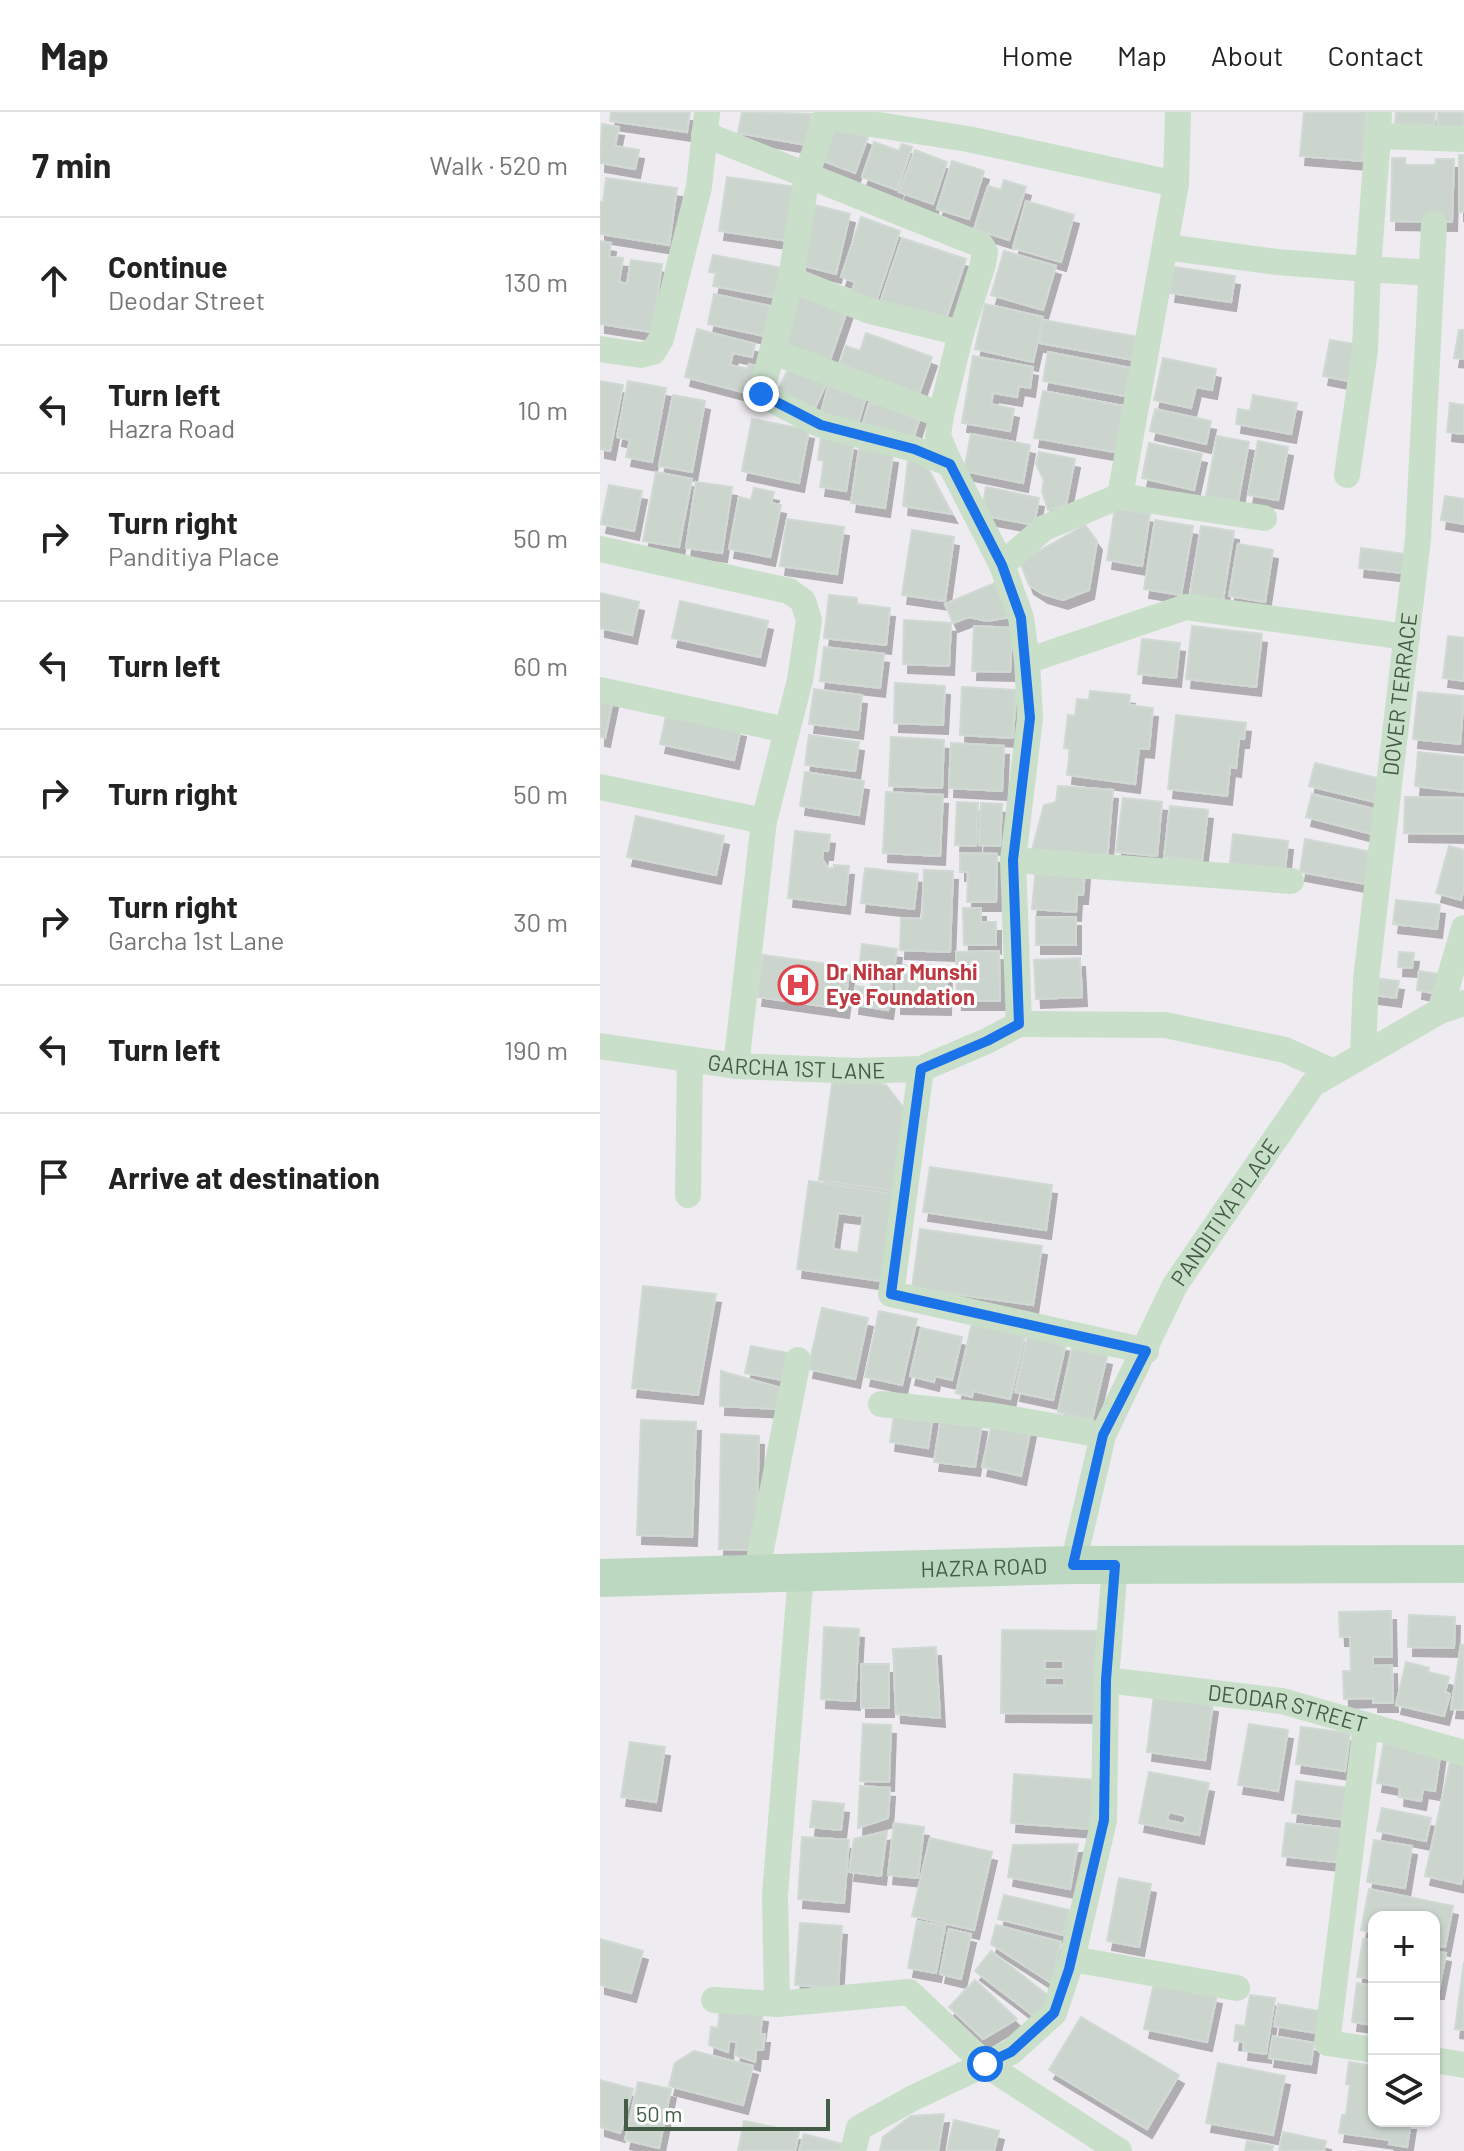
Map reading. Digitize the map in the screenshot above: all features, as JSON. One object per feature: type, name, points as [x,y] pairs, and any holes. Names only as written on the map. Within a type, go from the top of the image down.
[{"type":"main road","name":"HAZRA ROAD","points":[[600,1578],[1073,1565],[1464,1564]]},
{"type":"street","points":[[1120,496],[1176,184],[1178,112]]},
{"type":"street","points":[[950,464],[914,449],[821,425],[761,394],[791,279],[807,174],[827,114],[968,139],[1176,184]]},
{"type":"street","points":[[600,349],[641,355],[653,352],[661,339],[699,187],[706,123],[807,174],[981,245],[985,252],[983,264],[961,333],[938,436],[1002,565],[1021,618],[1027,661],[1030,718],[1013,860],[1019,1024],[1165,1025],[1285,1050],[1334,1072]]},
{"type":"street","points":[[1347,475],[1365,350],[1378,124],[1464,139]]},
{"type":"street","name":"DOVER TERRACE","points":[[1363,1054],[1366,980],[1418,539],[1434,224]]},
{"type":"street","points":[[1166,247],[1277,262],[1431,273]]},
{"type":"street","points":[[791,279],[867,310],[961,333]]},
{"type":"street","points":[[774,352],[941,415]]},
{"type":"street","points":[[1002,565],[1044,528],[1120,496],[1264,518]]},
{"type":"street","points":[[600,549],[789,591],[803,601],[809,620],[800,680],[764,821],[736,1066]]},
{"type":"street","points":[[1027,661],[1186,607],[1407,637]]},
{"type":"street","points":[[600,690],[786,730]]},
{"type":"street","points":[[600,787],[764,821]]},
{"type":"street","points":[[1013,860],[1291,881]]},
{"type":"street","name":"PANDITIYA PLACE","points":[[1073,1565],[1103,1435],[1146,1351],[1175,1285],[1313,1084],[1452,1007],[1464,928]]},
{"type":"street","name":"GARCHA 1ST LANE","points":[[600,1046],[736,1066],[857,1071],[921,1069],[1019,1024]]},
{"type":"street","points":[[688,1195],[690,1060]]},
{"type":"street","points":[[921,1069],[891,1294],[1146,1351]]},
{"type":"street","points":[[756,1575],[798,1360]]},
{"type":"street","points":[[881,1404],[995,1416],[1103,1435]]},
{"type":"street","points":[[853,2151],[859,2128],[913,2098],[1011,2052],[1054,2013],[1072,1959],[1104,1820],[1106,1680],[1115,1565]]},
{"type":"street","points":[[777,2004],[775,1895],[801,1574]]},
{"type":"street","name":"DEODAR STREET","points":[[1106,1680],[1282,1701],[1464,1753]]},
{"type":"street","points":[[1366,1725],[1327,2043],[1368,2049]]},
{"type":"street","points":[[1072,1959],[1237,1988]]},
{"type":"street","points":[[714,2000],[777,2004],[909,1992],[985,2064],[1119,2151]]},
{"type":"street","points":[[1440,2061],[1464,2065]]},
{"type":"building","points":[[611,112],[690,112],[687,132],[610,121]]},
{"type":"building","points":[[742,112],[812,114],[807,145],[738,133]]},
{"type":"building","points":[[1304,112],[1366,112],[1362,161],[1300,156]]},
{"type":"building","points":[[1396,112],[1435,112],[1434,125],[1395,124]]},
{"type":"building","points":[[1438,112],[1464,112],[1464,127],[1437,126]]},
{"type":"building","points":[[829,123],[868,137],[855,173],[818,159]]},
{"type":"building","points":[[602,124],[619,127],[615,146],[639,150],[635,169],[600,163]]},
{"type":"building","points":[[874,142],[899,151],[902,144],[912,147],[897,190],[862,177]]},
{"type":"building","points":[[915,150],[947,162],[933,204],[899,192]]},
{"type":"building","points":[[1459,155],[1464,155],[1464,212],[1459,212]]},
{"type":"building","points":[[1392,158],[1405,158],[1405,165],[1435,165],[1436,159],[1454,159],[1452,222],[1391,221]]},
{"type":"building","points":[[952,161],[984,171],[969,219],[937,209]]},
{"type":"building","points":[[727,177],[797,187],[789,241],[719,231]]},
{"type":"building","points":[[606,178],[677,188],[669,245],[600,234],[600,202],[603,202]]},
{"type":"building","points":[[1004,180],[1026,187],[1009,240],[974,229],[988,186],[1001,190]]},
{"type":"building","points":[[1026,201],[1074,215],[1061,262],[1013,248]]},
{"type":"building","points":[[811,204],[850,214],[836,274],[801,265]]},
{"type":"building","points":[[861,217],[900,231],[876,302],[851,294],[855,282],[841,277]]},
{"type":"building","points":[[902,238],[966,259],[944,325],[880,303]]},
{"type":"building","points":[[600,241],[611,243],[609,257],[623,258],[619,282],[627,284],[631,260],[662,264],[652,332],[600,324]]},
{"type":"building","points":[[1004,251],[1056,266],[1043,310],[991,295]]},
{"type":"building","points":[[713,255],[788,269],[783,299],[713,286],[716,273],[709,272]]},
{"type":"building","points":[[1174,267],[1235,276],[1231,302],[1170,293]]},
{"type":"building","points":[[799,287],[849,305],[829,363],[778,346]]},
{"type":"building","points":[[714,294],[770,306],[764,336],[708,324]]},
{"type":"building","points":[[985,304],[1043,317],[1033,362],[975,349]]},
{"type":"building","points":[[1043,320],[1139,337],[1134,360],[1039,343]]},
{"type":"building","points":[[697,329],[755,344],[752,357],[733,353],[730,365],[748,369],[749,364],[761,367],[754,395],[685,377]]},
{"type":"building","points":[[1459,330],[1464,330],[1464,359],[1454,358]]},
{"type":"building","points":[[866,333],[932,357],[916,403],[836,374],[846,346],[860,351]]},
{"type":"building","points":[[1330,340],[1361,345],[1354,382],[1323,376]]},
{"type":"building","points":[[1048,352],[1131,368],[1125,396],[1043,381]]},
{"type":"building","points":[[973,356],[1033,367],[1030,388],[1019,386],[1017,397],[993,393],[991,404],[1014,409],[1010,431],[962,423]]},
{"type":"building","points":[[1163,358],[1216,369],[1212,390],[1196,387],[1191,408],[1154,400]]},
{"type":"building","points":[[792,361],[829,378],[814,410],[777,392]]},
{"type":"building","points":[[600,381],[623,385],[610,451],[600,449]]},
{"type":"building","points":[[628,381],[666,388],[652,462],[626,457],[630,440],[617,437]]},
{"type":"building","points":[[829,383],[867,394],[856,430],[819,420]]},
{"type":"building","points":[[1043,391],[1123,406],[1115,452],[1034,438]]},
{"type":"building","points":[[673,395],[705,401],[692,472],[659,466]]},
{"type":"building","points":[[1253,395],[1297,403],[1291,434],[1236,424],[1238,409],[1250,411]]},
{"type":"building","points":[[880,397],[922,411],[911,446],[861,430],[869,403],[878,405]]},
{"type":"building","points":[[1450,403],[1464,405],[1464,434],[1447,432]]},
{"type":"building","points":[[1155,409],[1211,421],[1206,444],[1150,431]]},
{"type":"building","points":[[752,419],[809,430],[799,483],[742,471]]},
{"type":"building","points":[[971,434],[1030,445],[1023,483],[964,471]]},
{"type":"building","points":[[1217,436],[1249,442],[1238,502],[1206,496]]},
{"type":"building","points":[[821,437],[854,442],[846,491],[820,487],[824,461],[818,460]]},
{"type":"building","points":[[1258,441],[1288,447],[1278,500],[1248,495]]},
{"type":"building","points":[[1149,443],[1202,454],[1194,490],[1142,478]]},
{"type":"building","points":[[859,449],[893,454],[885,508],[851,503]]},
{"type":"building","points":[[909,451],[920,454],[952,514],[903,506]]},
{"type":"building","points":[[1039,452],[1075,459],[1066,505],[1048,510],[1042,491],[1044,480],[1036,464]]},
{"type":"building","points":[[656,472],[692,479],[679,547],[643,541]]},
{"type":"building","points":[[696,482],[732,487],[722,553],[686,548]]},
{"type":"building","points":[[609,485],[642,491],[634,531],[601,524]]},
{"type":"building","points":[[986,487],[1039,498],[1034,525],[981,515]]},
{"type":"building","points":[[754,488],[774,492],[771,503],[781,505],[770,557],[729,549],[739,497],[751,500]]},
{"type":"building","points":[[1445,496],[1464,499],[1464,524],[1441,520]]},
{"type":"building","points":[[1115,508],[1150,514],[1142,566],[1107,560]]},
{"type":"building","points":[[787,519],[844,527],[837,574],[780,566]]},
{"type":"building","points":[[1155,520],[1193,526],[1181,595],[1144,589]]},
{"type":"building","points":[[1085,525],[1097,541],[1089,590],[1063,600],[1043,594],[1029,585],[1020,562]]},
{"type":"building","points":[[1201,526],[1234,531],[1223,600],[1190,594]]},
{"type":"building","points":[[912,530],[954,537],[945,601],[902,595]]},
{"type":"building","points":[[1238,544],[1273,550],[1265,602],[1229,596]]},
{"type":"building","points":[[1361,548],[1413,555],[1411,574],[1359,568]]},
{"type":"building","points":[[997,582],[1011,617],[987,621],[969,617],[953,623],[945,604]]},
{"type":"building","points":[[600,593],[639,602],[632,635],[600,628]]},
{"type":"building","points":[[829,595],[857,598],[857,604],[890,608],[886,645],[824,638]]},
{"type":"building","points":[[680,601],[768,621],[760,657],[672,638]]},
{"type":"building","points":[[904,620],[951,623],[949,666],[903,664]]},
{"type":"building","points":[[974,626],[1012,628],[1010,672],[972,671]]},
{"type":"building","points":[[1192,626],[1262,634],[1256,687],[1186,679]]},
{"type":"building","points":[[1448,636],[1464,638],[1464,681],[1443,678]]},
{"type":"building","points":[[1142,639],[1180,643],[1176,678],[1138,674]]},
{"type":"building","points":[[824,647],[884,654],[880,688],[820,681]]},
{"type":"building","points":[[895,683],[945,686],[943,725],[894,723]]},
{"type":"building","points":[[962,687],[1016,690],[1013,738],[960,735]]},
{"type":"building","points":[[814,689],[862,695],[858,730],[809,724]]},
{"type":"building","points":[[1090,691],[1130,695],[1129,705],[1153,708],[1149,749],[1139,748],[1135,784],[1067,775],[1070,749],[1064,748],[1068,715],[1075,716],[1077,699],[1089,700]]},
{"type":"building","points":[[1418,692],[1464,696],[1460,744],[1413,739]]},
{"type":"building","points":[[600,696],[613,699],[605,738],[600,737]]},
{"type":"building","points":[[667,712],[741,728],[734,760],[660,744]]},
{"type":"building","points":[[1176,715],[1246,723],[1244,739],[1239,739],[1236,768],[1230,767],[1227,796],[1168,789]]},
{"type":"building","points":[[809,735],[859,742],[855,771],[805,765]]},
{"type":"building","points":[[891,737],[944,740],[942,788],[889,786]]},
{"type":"building","points":[[951,743],[1004,746],[1002,791],[949,788]]},
{"type":"building","points":[[1418,752],[1464,757],[1464,792],[1415,786]]},
{"type":"building","points":[[1315,763],[1381,779],[1375,802],[1309,786]]},
{"type":"building","points":[[805,772],[864,781],[859,815],[800,806]]},
{"type":"building","points":[[1058,786],[1113,790],[1107,861],[1031,854],[1044,805],[1056,802]]},
{"type":"building","points":[[886,792],[943,795],[940,856],[883,853]]},
{"type":"building","points":[[1312,794],[1378,810],[1372,834],[1306,817]]},
{"type":"building","points":[[1405,797],[1464,798],[1464,834],[1404,833]]},
{"type":"building","points":[[1123,798],[1162,802],[1157,856],[1116,852]]},
{"type":"building","points":[[957,802],[978,803],[976,846],[955,845]]},
{"type":"building","points":[[981,803],[1002,804],[1000,846],[979,845]]},
{"type":"building","points":[[1170,806],[1208,810],[1202,861],[1164,857]]},
{"type":"building","points":[[636,816],[724,836],[716,875],[627,857]]},
{"type":"building","points":[[795,831],[830,835],[828,851],[823,851],[822,859],[828,868],[834,868],[834,865],[849,866],[845,905],[788,898]]},
{"type":"building","points":[[1233,834],[1288,841],[1285,870],[1230,863]]},
{"type":"building","points":[[1305,839],[1372,852],[1366,884],[1300,872]]},
{"type":"building","points":[[1449,846],[1464,850],[1461,900],[1436,893]]},
{"type":"building","points":[[960,853],[997,854],[996,902],[967,902],[968,872],[960,872]]},
{"type":"building","points":[[1036,867],[1085,871],[1083,895],[1077,895],[1076,912],[1032,909]]},
{"type":"building","points":[[865,868],[918,874],[914,909],[861,903]]},
{"type":"building","points":[[924,870],[953,871],[950,952],[900,950],[901,918],[922,919]]},
{"type":"building","points":[[1396,900],[1440,905],[1437,929],[1393,924]]},
{"type":"building","points":[[963,908],[981,908],[981,922],[996,922],[996,945],[964,945]]},
{"type":"building","points":[[1036,917],[1076,917],[1076,945],[1036,945]]},
{"type":"building","points":[[862,944],[897,949],[888,1010],[854,1005],[856,986],[870,988],[872,972],[859,970]]},
{"type":"building","points":[[999,951],[1000,1001],[957,1001],[956,952]]},
{"type":"building","points":[[1399,952],[1414,953],[1412,968],[1398,967]]},
{"type":"building","points":[[763,955],[850,967],[844,1009],[757,997]]},
{"type":"building","points":[[1080,958],[1082,997],[1036,999],[1034,960]]},
{"type":"building","points":[[897,965],[947,966],[946,1006],[896,1005]]},
{"type":"building","points":[[1419,971],[1440,974],[1438,994],[1417,990]]},
{"type":"building","points":[[1374,978],[1399,981],[1396,998],[1372,995]]},
{"type":"building","points":[[833,1077],[886,1085],[906,1111],[894,1191],[819,1180]]},
{"type":"building","points":[[930,1167],[1052,1185],[1046,1230],[923,1212]]},
{"type":"building","points":[[809,1181],[894,1194],[881,1281],[797,1269]],"holes":[[[838,1213],[863,1216],[858,1253],[833,1249]]]},
{"type":"building","points":[[920,1229],[1042,1246],[1033,1305],[912,1288]]},
{"type":"building","points":[[643,1286],[716,1294],[698,1395],[632,1388]]},
{"type":"building","points":[[822,1308],[868,1318],[855,1379],[808,1369]]},
{"type":"building","points":[[879,1311],[917,1319],[902,1385],[865,1377]]},
{"type":"building","points":[[972,1323],[1025,1335],[1010,1399],[973,1391],[972,1397],[956,1393]]},
{"type":"building","points":[[921,1328],[962,1337],[952,1380],[935,1376],[934,1382],[910,1376]]},
{"type":"building","points":[[1028,1335],[1066,1343],[1053,1400],[1015,1392]]},
{"type":"building","points":[[751,1346],[793,1354],[788,1381],[745,1373]]},
{"type":"building","points":[[1072,1348],[1107,1356],[1092,1420],[1058,1412]]},
{"type":"building","points":[[721,1371],[781,1388],[780,1409],[720,1406]]},
{"type":"building","points":[[895,1409],[933,1415],[928,1448],[890,1442]]},
{"type":"building","points":[[941,1417],[982,1423],[975,1467],[934,1462]]},
{"type":"building","points":[[993,1419],[1031,1428],[1021,1476],[982,1467]]},
{"type":"building","points":[[641,1420],[696,1422],[692,1537],[637,1535]]},
{"type":"building","points":[[721,1434],[759,1436],[756,1550],[719,1549]]},
{"type":"building","points":[[1391,1611],[1392,1657],[1373,1657],[1373,1666],[1392,1665],[1393,1703],[1373,1703],[1373,1698],[1344,1699],[1343,1671],[1351,1671],[1350,1637],[1340,1637],[1339,1612]]},
{"type":"building","points":[[1409,1615],[1455,1617],[1454,1648],[1408,1647]]},
{"type":"building","points":[[824,1627],[859,1629],[855,1701],[821,1699]]},
{"type":"building","points":[[1002,1630],[1098,1631],[1097,1714],[1001,1713]],"holes":[[[1044,1661],[1063,1661],[1063,1669],[1045,1669]],[[1045,1678],[1064,1678],[1064,1686],[1045,1685]]]},
{"type":"building","points":[[1461,1644],[1464,1645],[1464,1710],[1451,1709]]},
{"type":"building","points":[[936,1647],[940,1718],[896,1714],[893,1649]]},
{"type":"building","points":[[1406,1662],[1449,1677],[1445,1692],[1450,1694],[1444,1716],[1396,1705]]},
{"type":"building","points":[[861,1664],[889,1664],[889,1708],[861,1708]]},
{"type":"building","points":[[1154,1695],[1213,1703],[1205,1760],[1147,1752]]},
{"type":"building","points":[[863,1724],[891,1725],[889,1782],[860,1781]]},
{"type":"building","points":[[1249,1724],[1288,1730],[1278,1791],[1238,1785]]},
{"type":"building","points":[[1301,1727],[1350,1733],[1345,1771],[1296,1764]]},
{"type":"building","points":[[1384,1741],[1441,1749],[1435,1791],[1423,1789],[1421,1801],[1399,1797],[1400,1787],[1377,1783]]},
{"type":"building","points":[[630,1742],[665,1747],[656,1802],[621,1797]]},
{"type":"building","points":[[1450,1762],[1464,1765],[1464,1871],[1461,1884],[1425,1876]]},
{"type":"building","points":[[1149,1772],[1209,1783],[1199,1835],[1139,1823]],"holes":[[[1169,1812],[1186,1816],[1184,1824],[1167,1820]]]},
{"type":"building","points":[[1014,1774],[1094,1780],[1090,1829],[1011,1823]]},
{"type":"building","points":[[1296,1781],[1350,1788],[1346,1820],[1292,1813]]},
{"type":"building","points":[[860,1786],[890,1788],[888,1818],[858,1828]]},
{"type":"building","points":[[813,1801],[844,1804],[841,1830],[810,1827]]},
{"type":"building","points":[[1382,1808],[1431,1818],[1426,1841],[1377,1831]]},
{"type":"building","points":[[894,1823],[924,1827],[918,1878],[888,1875]]},
{"type":"building","points":[[1286,1823],[1347,1830],[1343,1863],[1282,1856]]},
{"type":"building","points":[[887,1831],[881,1876],[849,1872],[854,1839]]},
{"type":"building","points":[[802,1837],[849,1840],[844,1903],[798,1899]]},
{"type":"building","points":[[930,1838],[992,1852],[974,1930],[912,1916]]},
{"type":"building","points":[[1374,1840],[1412,1846],[1405,1888],[1367,1882]]},
{"type":"building","points":[[1078,1844],[1070,1889],[1008,1877],[1013,1845]]},
{"type":"building","points":[[1119,1878],[1151,1884],[1139,1947],[1107,1941]]},
{"type":"building","points":[[1369,1889],[1453,1906],[1445,1947],[1440,1946],[1440,1911],[1368,1911],[1368,1932],[1361,1930]]},
{"type":"building","points":[[1004,1895],[1069,1910],[1063,1935],[998,1919]]},
{"type":"building","points":[[917,1921],[945,1926],[936,1973],[908,1968]]},
{"type":"building","points":[[800,1923],[842,1926],[838,1988],[795,1985]]},
{"type":"building","points":[[996,1925],[1061,1942],[1051,1983],[991,1944]]},
{"type":"building","points":[[949,1929],[971,1934],[961,1979],[940,1974]]},
{"type":"building","points":[[600,1939],[643,1951],[631,1993],[600,1985]]},
{"type":"building","points":[[1363,1939],[1368,1940],[1368,1978],[1357,1977]]},
{"type":"building","points":[[991,1951],[1050,1997],[1035,2017],[975,1971]]},
{"type":"building","points":[[1440,1952],[1446,1953],[1440,1985]]},
{"type":"building","points":[[1464,1962],[1464,2030],[1455,2029]]},
{"type":"building","points":[[975,1980],[1017,2019],[983,2039],[949,2007]]},
{"type":"building","points":[[1154,1983],[1217,1995],[1207,2042],[1144,2029]]},
{"type":"building","points":[[1357,1983],[1368,1985],[1368,2024],[1352,2022]]},
{"type":"building","points":[[1250,1995],[1275,1998],[1266,2054],[1243,2051],[1244,2042],[1234,2041],[1236,2025],[1245,2026]]},
{"type":"building","points":[[1278,2004],[1319,2011],[1316,2033],[1274,2026]]},
{"type":"building","points":[[720,2008],[763,2013],[760,2034],[765,2034],[763,2050],[756,2050],[755,2062],[735,2055],[737,2042],[729,2041],[728,2052],[709,2045],[711,2027],[718,2028]]},
{"type":"building","points":[[1081,2017],[1179,2075],[1147,2129],[1049,2070]]},
{"type":"building","points":[[1273,2036],[1314,2043],[1311,2064],[1269,2058]]},
{"type":"building","points":[[694,2051],[753,2066],[743,2105],[669,2086],[675,2063]]},
{"type":"building","points":[[1349,2062],[1368,2065],[1368,2127],[1410,2127],[1407,2147],[1389,2144],[1390,2140],[1339,2133],[1342,2115],[1346,2115],[1350,2085],[1346,2084]]},
{"type":"building","points":[[1218,2063],[1285,2076],[1273,2135],[1206,2123]]},
{"type":"building","points":[[600,2080],[633,2089],[620,2133],[600,2127]]},
{"type":"building","points":[[638,2082],[671,2089],[659,2148],[625,2140]]},
{"type":"building","points":[[944,2114],[938,2151],[880,2151],[883,2137],[911,2116]]},
{"type":"building","points":[[954,2120],[999,2131],[994,2151],[947,2151]]},
{"type":"building","points":[[744,2121],[799,2132],[795,2151],[738,2151]]},
{"type":"building","points":[[1283,2132],[1326,2141],[1324,2151],[1279,2151]]},
{"type":"building","points":[[804,2134],[846,2145],[844,2151],[799,2151]]},
{"type":"building","points":[[1247,2141],[1273,2146],[1272,2151],[1245,2151]]},
{"type":"place","name":"Dr Nihar Munshi Eye Foundation","points":[[798,985]]},
{"type":"route","points":[[761,394],[821,425],[914,449],[950,464],[1002,565],[1021,618],[1030,718],[1013,860],[1019,1024],[921,1069],[891,1294],[1146,1351],[1103,1435],[1073,1565],[1115,1565],[1106,1680],[1104,1820],[1069,1969],[1054,2013],[1011,2052],[985,2064]]}]
